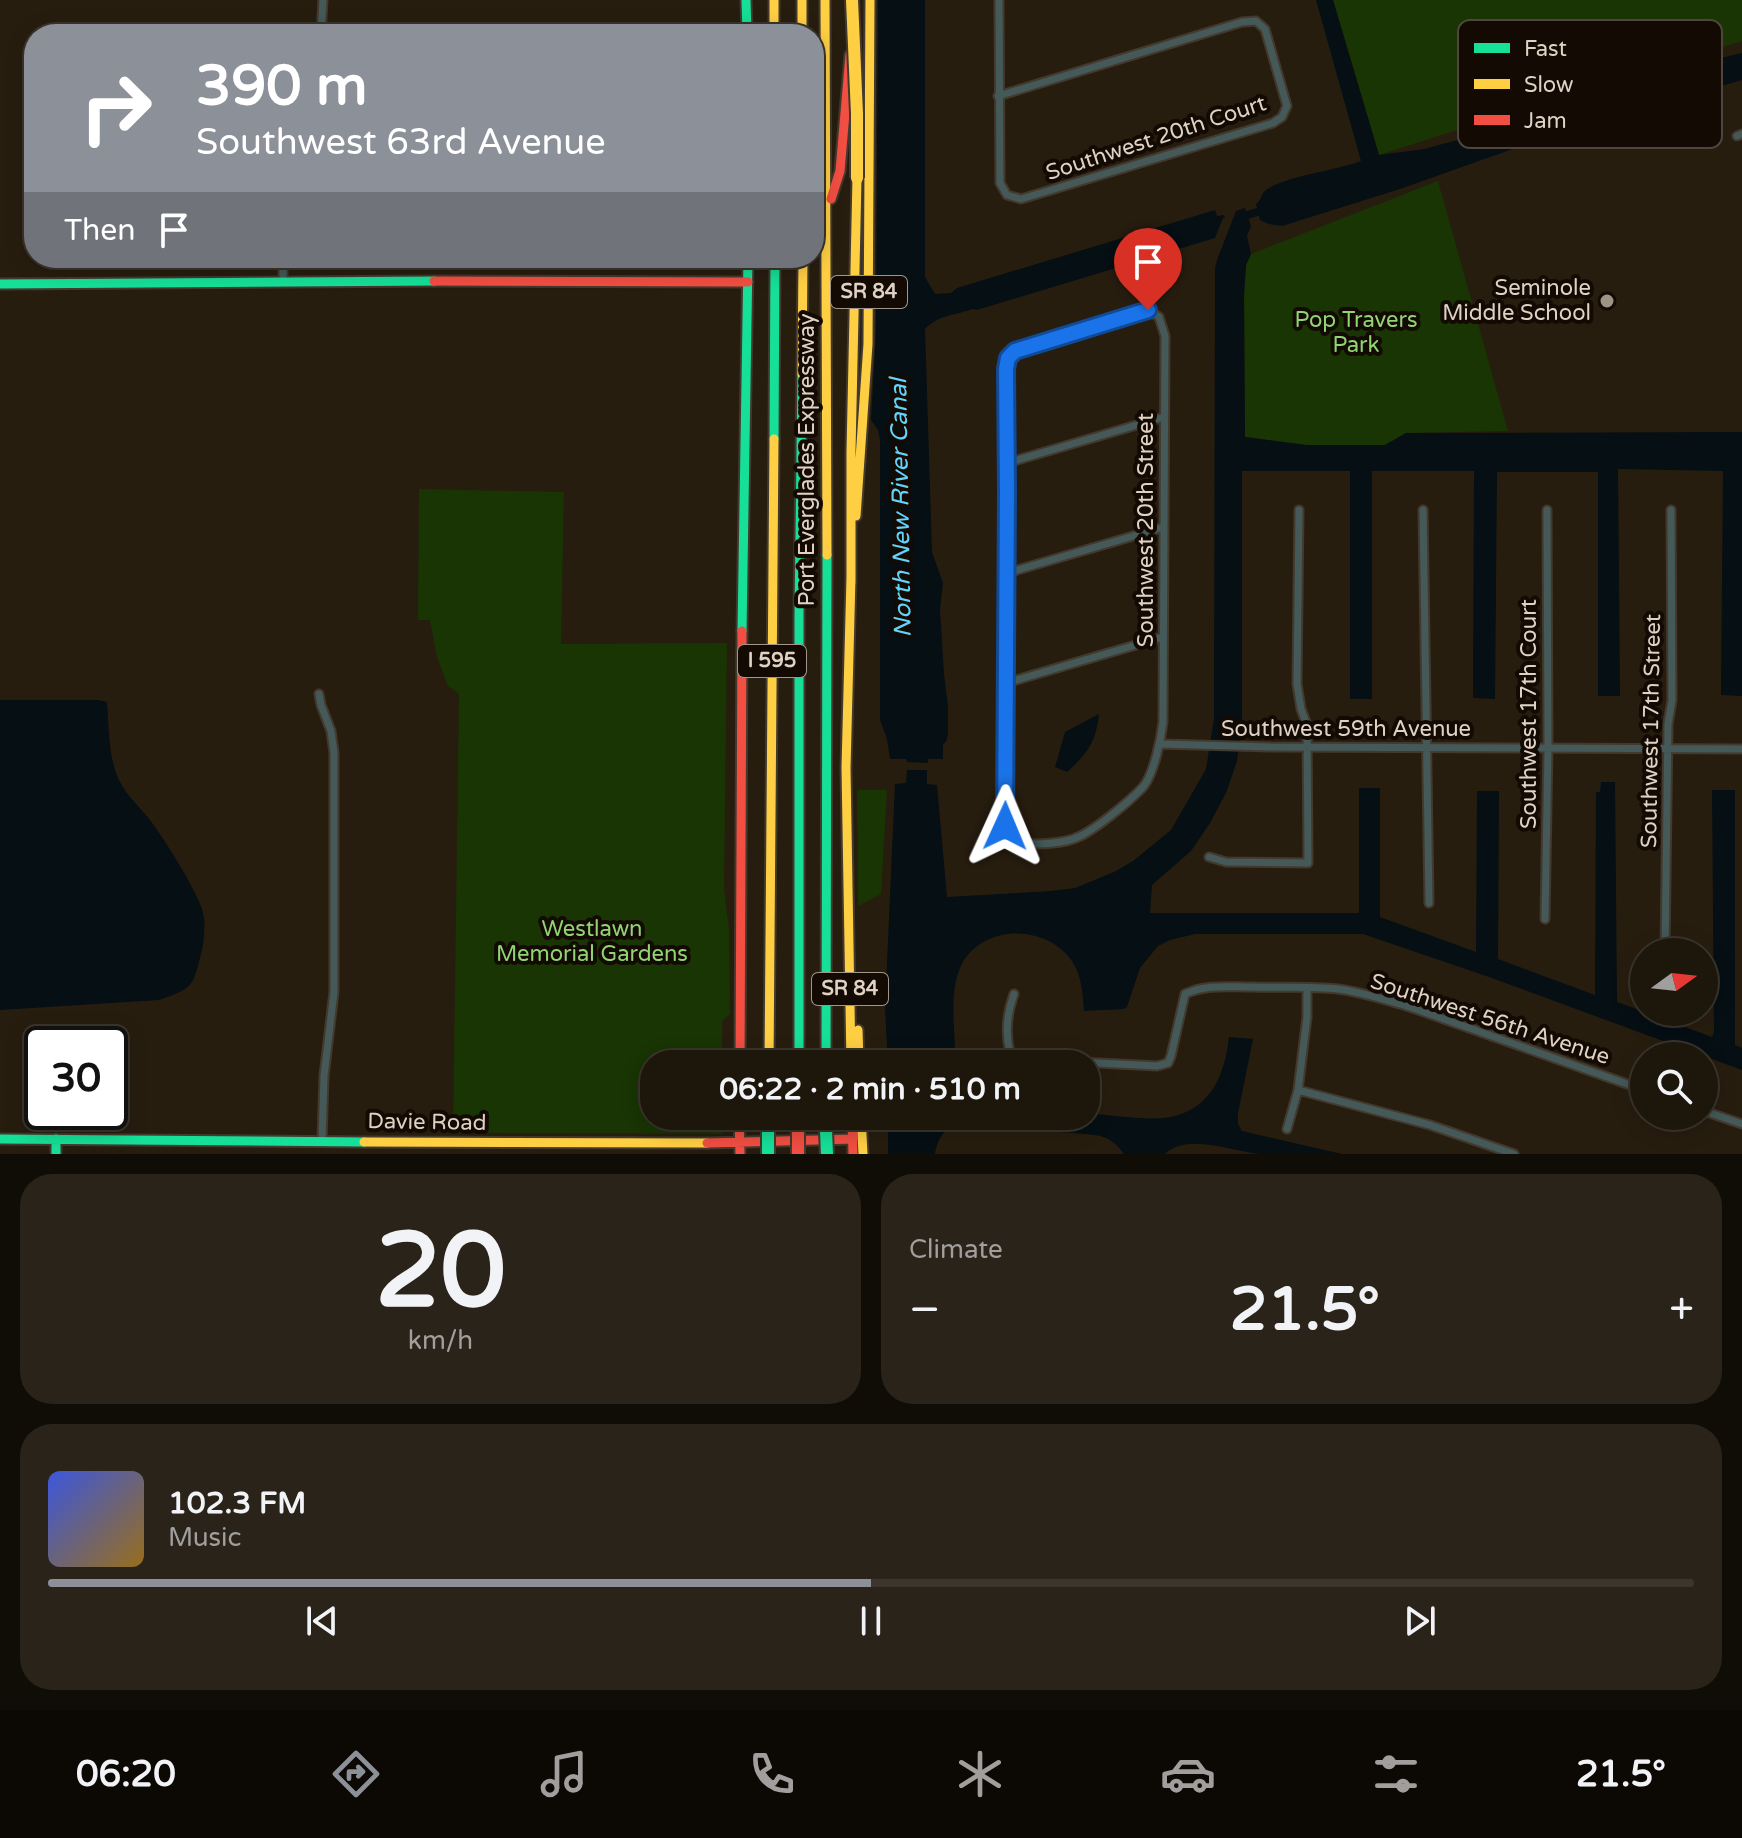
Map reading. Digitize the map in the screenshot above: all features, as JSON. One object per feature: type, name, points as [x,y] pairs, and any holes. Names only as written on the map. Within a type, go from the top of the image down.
[{"type":"main road","points":[[746,0],[747,24]]},
{"type":"main road","points":[[774,0],[774,24]]},
{"type":"main road","points":[[802,0],[802,24]]},
{"type":"main road","name":"Port Everglades Expressway","points":[[825,0],[826,1050]]},
{"type":"main road","points":[[827,209],[840,171],[853,0]]},
{"type":"main road","points":[[851,583],[857,178],[853,0]]},
{"type":"main road","name":"SR 84","points":[[851,1050],[846,768],[851,583],[868,344],[870,0]]},
{"type":"main road","points":[[740,1050],[741,693],[748,268]]},
{"type":"main road","name":"Port Everglades Expressway","points":[[769,1050],[775,268]]},
{"type":"main road","points":[[799,1050],[803,268]]},
{"type":"main road","points":[[0,284],[748,282]]},
{"type":"main road","points":[[848,913],[858,1050]]},
{"type":"main road","points":[[768,1130],[768,1154]]},
{"type":"main road","points":[[798,1130],[798,1154]]},
{"type":"main road","points":[[826,1130],[827,1154]]},
{"type":"main road","points":[[853,1130],[853,1154]]},
{"type":"main road","points":[[862,1130],[863,1154]]},
{"type":"main road","name":"Davie Road","points":[[0,1139],[322,1141],[539,1151],[740,1148],[853,1139]]},
{"type":"main road","points":[[56,1139],[56,1154]]},
{"type":"street","points":[[322,24],[323,0]]},
{"type":"street","points":[[998,96],[999,0]]},
{"type":"street","name":"Southwest 20th Court","points":[[1256,21],[1265,29],[1287,106],[1282,117],[1273,123],[1021,199],[1007,195],[1000,183],[998,96],[1242,22],[1256,21]]},
{"type":"street","points":[[283,268],[283,281]]},
{"type":"street","name":"Southwest 20th Street","points":[[1007,463],[1006,369],[1008,358],[1015,351],[1148,310],[1159,317],[1165,336],[1163,722],[1160,744]]},
{"type":"street","points":[[1160,744],[1145,785],[1117,811],[1078,837],[1049,843],[1021,842],[1005,826],[1007,463],[1164,417]]},
{"type":"street","points":[[1209,857],[1226,862],[1308,863],[1307,725],[1297,684],[1299,510]]},
{"type":"street","points":[[1423,510],[1429,903]]},
{"type":"street","name":"Southwest 17th Court","points":[[1545,919],[1547,510]]},
{"type":"street","name":"Southwest 17th Street","points":[[1665,938],[1667,749],[1672,700],[1671,510]]},
{"type":"street","points":[[1007,573],[1164,527]]},
{"type":"street","points":[[1006,683],[1163,637]]},
{"type":"street","points":[[319,694],[331,731],[334,753],[334,992],[324,1076],[322,1141]]},
{"type":"street","name":"Southwest 59th Avenue","points":[[1160,744],[1742,749]]},
{"type":"street","name":"Southwest 56th Avenue","points":[[1014,994],[1008,1010],[1007,1041],[1010,1053],[1020,1059],[1157,1066],[1168,1063],[1171,1056],[1185,994],[1197,988],[1217,987],[1307,988],[1339,990],[1410,1007],[1630,1085]]},
{"type":"street","points":[[1287,1129],[1298,1090],[1307,1017],[1307,988]]},
{"type":"street","points":[[1298,1090],[1430,1125],[1514,1154]]},
{"type":"street","points":[[1718,1116],[1742,1124]]},
{"type":"green space","points":[[1333,0],[1742,0],[1742,41],[1722,47],[1722,20],[1458,20],[1458,130],[1379,155]]},
{"type":"green space","name":"Pop Travers Park","points":[[1438,181],[1508,431],[1406,433],[1385,445],[1306,445],[1245,437],[1244,295],[1246,265],[1251,254]]},
{"type":"green space","name":"Westlawn Memorial Gardens","points":[[419,489],[564,492],[561,644],[727,643],[724,888],[729,929],[730,1014],[722,1021],[722,1050],[640,1050],[640,1130],[723,1130],[723,1134],[453,1133],[459,694],[448,686],[437,657],[430,620],[418,620]]},
{"type":"green space","points":[[857,790],[887,790],[881,894],[858,906]]},
{"type":"water","name":"North New River Canal","points":[[878,0],[925,0],[925,277],[935,294],[951,293],[957,288],[1215,210],[1217,216],[1224,215],[1225,218],[1215,238],[948,316],[925,329],[932,552],[943,583],[940,609],[948,707],[948,733],[943,745],[943,759],[928,759],[928,763],[890,759],[880,720],[880,440],[871,420],[876,332]]},
{"type":"water","points":[[1316,0],[1333,0],[1379,155],[1424,149],[1458,140],[1458,148],[1515,148],[1282,226],[1260,220],[1256,204],[1270,187],[1361,161]]},
{"type":"water","points":[[1742,53],[1742,80],[1722,86],[1722,58]]},
{"type":"water","points":[[1245,208],[1251,226],[1247,236],[1251,254],[1246,265],[1244,296],[1245,437],[1306,445],[1385,445],[1406,433],[1742,432],[1742,696],[1721,695],[1723,471],[1618,469],[1620,696],[1598,696],[1598,472],[1497,472],[1495,699],[1473,698],[1474,471],[1372,471],[1372,699],[1350,699],[1350,471],[1242,471],[1242,722],[1237,761],[1226,793],[1191,851],[1152,885],[1150,913],[1359,913],[1359,788],[1380,788],[1380,917],[1476,952],[1477,791],[1499,791],[1498,959],[1595,995],[1596,792],[1600,792],[1601,782],[1615,782],[1617,1002],[1630,1007],[1630,1026],[1682,1026],[1712,1037],[1714,1026],[1718,1026],[1718,938],[1713,938],[1712,790],[1735,790],[1735,1045],[1742,1048],[1742,1070],[1718,1061],[1718,1042],[1666,1042],[1363,934],[1195,934],[1170,940],[1158,946],[1140,968],[1127,1007],[1084,1011],[1078,973],[1066,954],[1053,943],[1037,936],[1004,935],[974,949],[958,973],[953,1007],[955,1050],[887,1050],[885,1008],[895,784],[906,783],[907,770],[927,770],[927,784],[937,785],[947,897],[1075,888],[1114,872],[1133,861],[1171,830],[1206,769],[1214,718],[1215,268],[1236,211]]},
{"type":"water","points":[[0,700],[107,702],[110,746],[118,778],[164,840],[202,908],[202,950],[196,974],[185,989],[159,1000],[0,1010]]},
{"type":"water","points":[[1099,714],[1093,740],[1080,759],[1067,772],[1055,767],[1065,732]]},
{"type":"water","points":[[1229,1037],[1253,1039],[1238,1113],[1242,1131],[1342,1154],[1261,1154],[1186,1144],[1165,1154],[1124,1154],[1114,1143],[1100,1136],[1008,1130],[1100,1130],[1100,1114],[1144,1118],[1175,1116],[1188,1111],[1208,1096],[1224,1063]]},
{"type":"water","points":[[888,1130],[954,1130],[945,1132],[941,1137],[935,1154],[888,1154]]},
{"type":"waterway","points":[[1243,223],[1244,216],[1267,209]]},
{"type":"traffic: fast","points":[[746,0],[747,24]]},
{"type":"traffic: fast","points":[[742,631],[748,268]]},
{"type":"traffic: fast","points":[[774,439],[775,268]]},
{"type":"traffic: fast","points":[[0,284],[434,281]]},
{"type":"traffic: fast","points":[[799,1050],[802,374]]},
{"type":"traffic: fast","points":[[826,1050],[827,555]]},
{"type":"traffic: fast","points":[[768,1130],[768,1154]]},
{"type":"traffic: fast","points":[[826,1131],[827,1154]]},
{"type":"traffic: fast","points":[[0,1139],[364,1142]]},
{"type":"traffic: fast","points":[[56,1139],[56,1154]]},
{"type":"traffic: slow","points":[[774,0],[774,24]]},
{"type":"traffic: slow","points":[[802,0],[802,24]]},
{"type":"traffic: slow","points":[[825,0],[827,555]]},
{"type":"traffic: slow","points":[[852,0],[857,178]]},
{"type":"traffic: slow","points":[[856,516],[868,344],[870,0]]},
{"type":"traffic: slow","points":[[851,583],[857,178]]},
{"type":"traffic: slow","points":[[802,374],[803,268]]},
{"type":"traffic: slow","points":[[769,1050],[774,439]]},
{"type":"traffic: slow","points":[[851,577],[846,768],[851,1050]]},
{"type":"traffic: slow","points":[[858,1030],[859,1050]]},
{"type":"traffic: slow","points":[[862,1130],[863,1154]]},
{"type":"traffic: slow","points":[[364,1142],[707,1143]]},
{"type":"traffic: jam","points":[[831,199],[840,171],[850,55]]},
{"type":"traffic: jam","points":[[434,281],[748,282]]},
{"type":"traffic: jam","points":[[740,1050],[742,631]]},
{"type":"traffic: jam","points":[[739,1130],[740,1154]]},
{"type":"traffic: jam","points":[[798,1130],[798,1154]]},
{"type":"traffic: jam","points":[[852,1130],[853,1154]]},
{"type":"traffic: jam","points":[[707,1143],[853,1139]]},
{"type":"place","name":"Seminole Middle School","points":[[1607,301]]},
{"type":"route","points":[[1005,826],[1008,358],[1015,351],[1148,310]]}]
